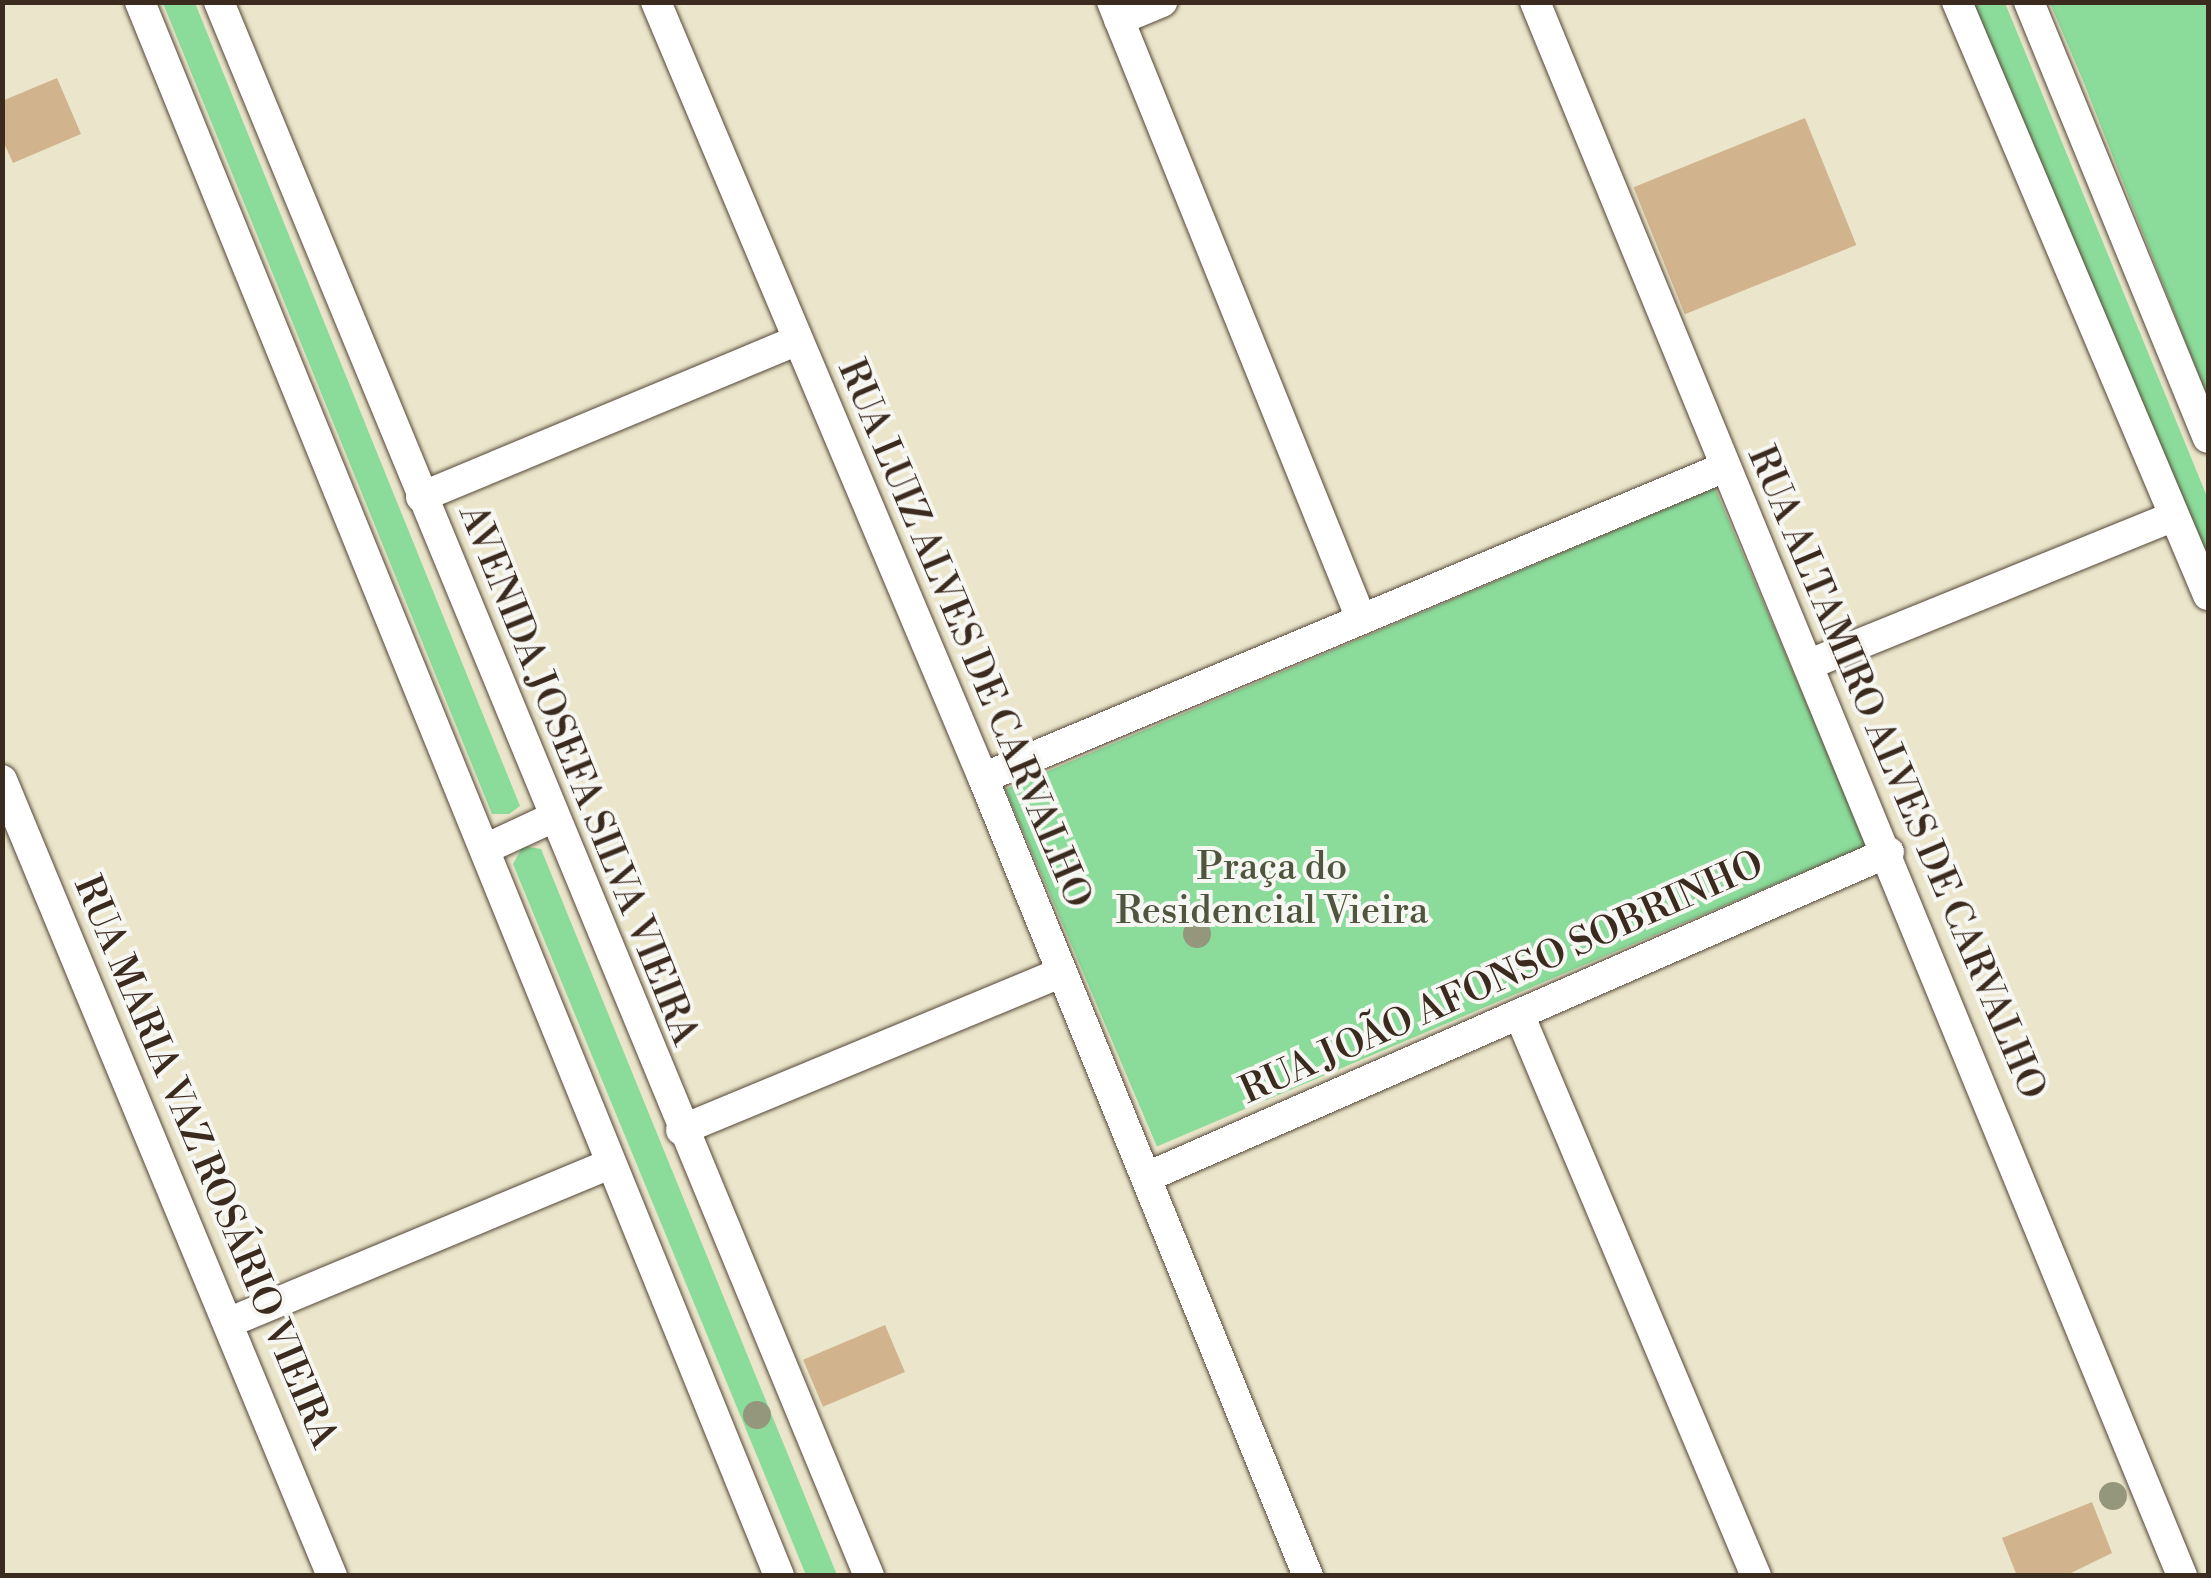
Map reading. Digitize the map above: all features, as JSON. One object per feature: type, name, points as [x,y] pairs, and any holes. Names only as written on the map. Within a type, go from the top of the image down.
[{"type":"street","points":[[140,2],[779,1576]]},
{"type":"street","name":"AVENIDA JOSEFA SILVA VIEIRA","points":[[219,2],[552,818],[869,1576]]},
{"type":"street","name":"RUA LUIZ ALVES DE CARVALHO","points":[[656,2],[983,778],[1308,1576]]},
{"type":"street","points":[[1162,2],[1116,11],[1360,616]]},
{"type":"street","name":"RUA ALTAMIRO ALVES DE CARVALHO","points":[[1535,2],[1725,467],[1889,852],[2182,1576]]},
{"type":"street","points":[[1957,2],[2208,596]]},
{"type":"street","points":[[2029,2],[2208,438]]},
{"type":"street","points":[[422,498],[798,340]]},
{"type":"street","points":[[983,778],[1360,616],[1725,467]]},
{"type":"street","points":[[1810,664],[2172,516]]},
{"type":"street","name":"RUA MARIA VAZ ROSÁRIO VIEIRA","points":[[2,780],[230,1322],[332,1576]]},
{"type":"street","points":[[485,849],[552,818]]},
{"type":"street","name":"RUA JOÃO AFONSO SOBRINHO","points":[[1147,1177],[1889,852]]},
{"type":"street","points":[[681,1130],[1062,972]]},
{"type":"street","points":[[1519,1014],[1756,1576]]},
{"type":"street","points":[[230,1322],[609,1164]]},
{"type":"green space","points":[[163,3],[195,3],[520,806],[509,814],[492,814]]},
{"type":"green space","points":[[1969,3],[2005,3],[2208,499],[2208,574]]},
{"type":"green space","points":[[2050,3],[2208,3],[2208,399],[2084,83]]},
{"type":"green space","name":"Praça do Residencial Vieira","points":[[1715,488],[1867,845],[1157,1146],[1005,789]]},
{"type":"green space","points":[[523,846],[541,849],[837,1575],[806,1575],[513,864]]},
{"type":"building","points":[[57,78],[81,134],[13,163],[2,139],[2,101]]},
{"type":"building","points":[[1805,118],[1856,245],[1685,314],[1633,187]]},
{"type":"building","points":[[885,1325],[905,1372],[823,1407],[803,1360]]},
{"type":"building","points":[[2092,1502],[2112,1553],[2065,1576],[2017,1576],[2002,1538]]}]
